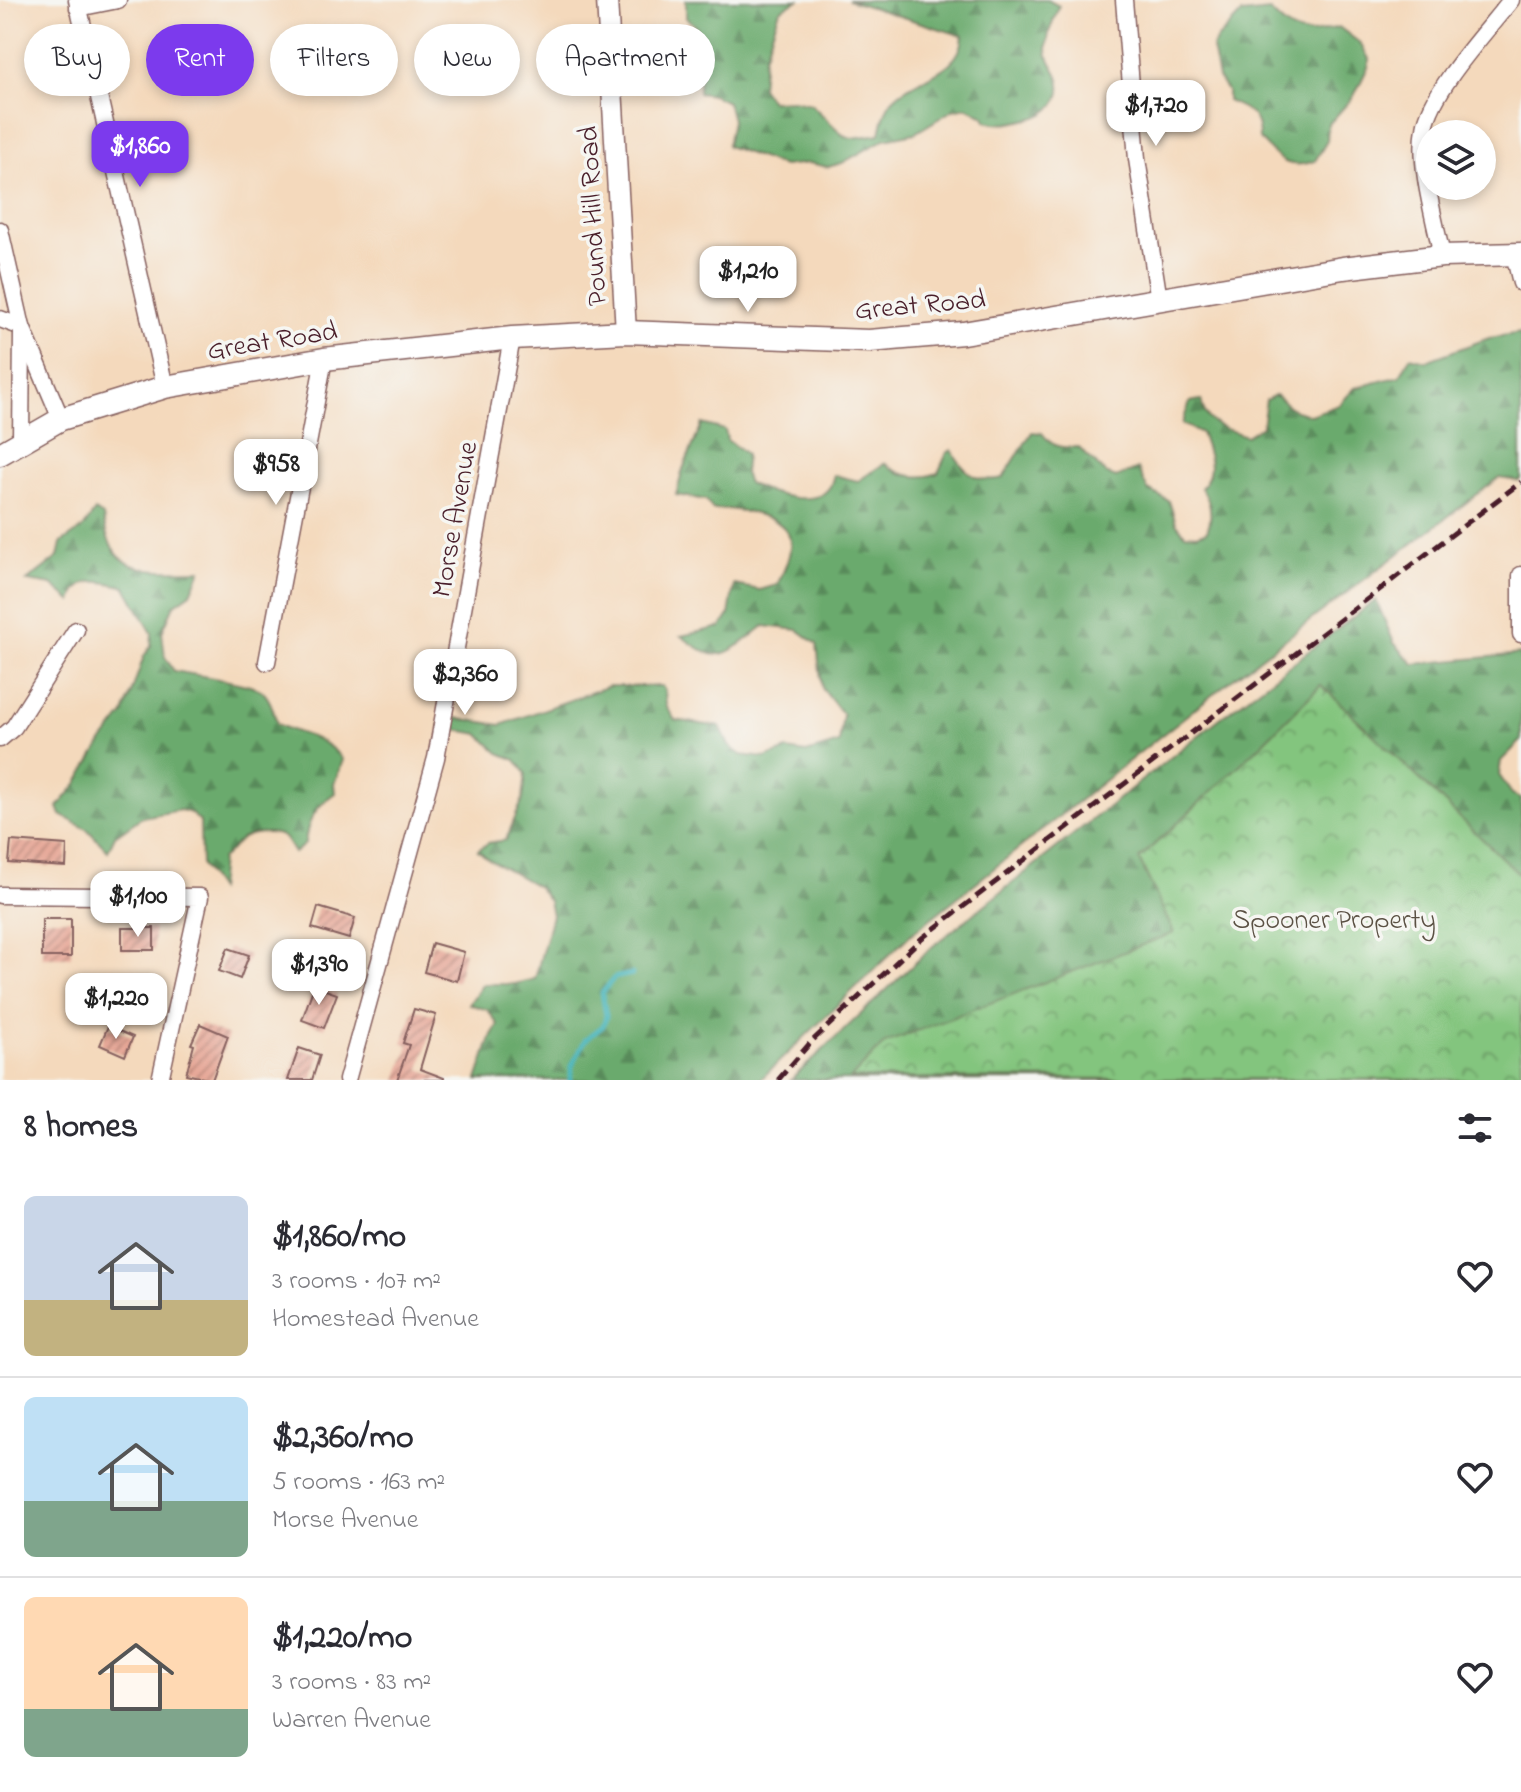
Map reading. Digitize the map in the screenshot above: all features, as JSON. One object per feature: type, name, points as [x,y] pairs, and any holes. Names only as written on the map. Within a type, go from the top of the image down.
[{"type":"main road","name":"Great Road","points":[[0,454],[61,419],[165,387],[324,359],[512,338],[626,332],[869,341],[963,333],[1343,268],[1442,256],[1518,254]]},
{"type":"street","points":[[118,0],[78,4],[165,387]]},
{"type":"street","name":"Pound Hill Road","points":[[607,0],[626,332]]},
{"type":"street","points":[[1124,0],[1137,159],[1159,300]]},
{"type":"street","points":[[1442,256],[1426,176],[1425,128],[1438,95],[1511,0]]},
{"type":"street","points":[[0,230],[22,327],[61,419]]},
{"type":"street","points":[[1518,254],[1521,283]]},
{"type":"street","points":[[0,319],[22,327]]},
{"type":"street","points":[[21,440],[22,327]]},
{"type":"street","name":"Morse Avenue","points":[[347,1080],[436,758],[512,338]]},
{"type":"street","points":[[267,662],[324,359]]},
{"type":"street","points":[[1521,575],[1521,634]]},
{"type":"street","points":[[0,739],[14,727],[76,630]]},
{"type":"street","points":[[0,895],[200,897],[160,1080]]},
{"type":"green space","points":[[686,0],[798,0],[780,10],[764,57],[761,87],[771,101],[793,100],[811,104],[843,135],[852,138],[880,134],[890,103],[909,87],[953,60],[960,50],[963,36],[848,0],[1048,0],[1059,6],[1047,50],[1059,79],[1060,94],[1049,110],[1029,119],[992,123],[967,107],[953,110],[915,133],[885,139],[842,163],[828,167],[809,163],[783,166],[727,146],[732,120],[727,102],[715,96],[715,24],[694,24],[686,18]]},
{"type":"green space","points":[[1270,11],[1287,26],[1301,32],[1339,27],[1361,44],[1369,59],[1354,96],[1328,125],[1327,141],[1315,161],[1305,164],[1290,164],[1272,152],[1259,139],[1255,118],[1227,101],[1227,91],[1218,78],[1212,48],[1217,39],[1241,14]]},
{"type":"green space","points":[[1521,333],[1521,479],[1499,478],[1231,680],[910,935],[760,1080],[477,1080],[498,1025],[488,1010],[469,1004],[483,984],[514,984],[535,979],[552,915],[549,901],[538,887],[478,850],[488,843],[506,840],[523,799],[526,773],[516,760],[499,753],[479,734],[440,727],[443,716],[501,725],[609,686],[662,686],[666,706],[675,720],[720,727],[729,746],[741,755],[765,758],[787,750],[806,753],[839,743],[843,715],[822,688],[817,644],[798,630],[764,626],[745,641],[716,655],[681,636],[721,627],[729,615],[734,585],[760,590],[777,585],[790,550],[787,532],[771,519],[734,510],[713,510],[706,500],[676,495],[702,424],[725,430],[727,440],[746,454],[744,473],[748,483],[778,495],[802,498],[822,494],[830,486],[834,475],[858,481],[885,463],[910,476],[938,473],[947,453],[952,450],[972,475],[986,479],[1003,478],[1032,432],[1042,433],[1058,446],[1078,447],[1106,474],[1116,478],[1138,469],[1148,490],[1169,501],[1176,523],[1185,534],[1197,535],[1207,531],[1210,520],[1209,503],[1201,488],[1209,475],[1210,462],[1201,433],[1182,424],[1190,402],[1201,400],[1211,421],[1246,436],[1262,426],[1266,400],[1275,395],[1295,411],[1310,415],[1339,405],[1355,388],[1400,376],[1410,357],[1426,361],[1489,338]]},
{"type":"green space","points":[[95,511],[103,516],[114,551],[124,560],[150,569],[201,570],[191,593],[174,605],[162,632],[165,657],[174,671],[261,690],[270,701],[277,724],[320,741],[343,760],[334,784],[335,793],[314,815],[305,844],[294,853],[279,835],[260,833],[243,838],[221,859],[218,890],[201,865],[200,822],[191,813],[181,810],[142,817],[115,836],[108,851],[88,830],[61,815],[58,807],[124,714],[144,656],[151,646],[152,633],[126,587],[102,582],[87,583],[75,593],[72,602],[52,585],[27,581],[58,557],[61,543],[83,528]]},
{"type":"green space","name":"Spooner Property","points":[[1376,600],[1394,643],[1414,664],[1521,654],[1521,741],[1501,761],[1499,775],[1512,794],[1521,798],[1521,1080],[791,1080],[933,946],[1219,719]]},
{"type":"green space","name":"Spooner Property","points":[[1321,685],[1521,876],[1521,1080],[851,1078],[885,1043],[1174,933],[1139,859]]},
{"type":"building","points":[[11,841],[67,845],[66,867],[9,863]]},
{"type":"building","points":[[318,907],[355,918],[349,939],[312,928]]},
{"type":"building","points":[[42,919],[71,919],[71,957],[42,957]]},
{"type":"building","points":[[122,928],[154,928],[154,950],[122,950]]},
{"type":"building","points":[[432,943],[464,952],[457,981],[424,972]]},
{"type":"building","points":[[228,948],[249,955],[240,979],[219,971]]},
{"type":"building","points":[[112,981],[144,990],[139,1011],[107,1003]]},
{"type":"building","points":[[314,986],[337,994],[324,1028],[302,1020]]},
{"type":"building","points":[[414,1009],[436,1015],[420,1069],[444,1080],[397,1080],[409,1045],[403,1043]]},
{"type":"building","points":[[200,1024],[228,1036],[212,1080],[186,1074],[194,1045],[191,1044]]},
{"type":"building","points":[[108,1026],[133,1037],[125,1056],[100,1045]]},
{"type":"building","points":[[299,1048],[320,1055],[312,1080],[288,1080]]},
{"type":"waterway","points":[[570,1080],[572,1066],[585,1040],[603,1026],[606,1016],[602,993],[614,978],[632,974]]},
{"type":"railway","points":[[778,1080],[811,1042],[922,938],[1521,482]]}]
